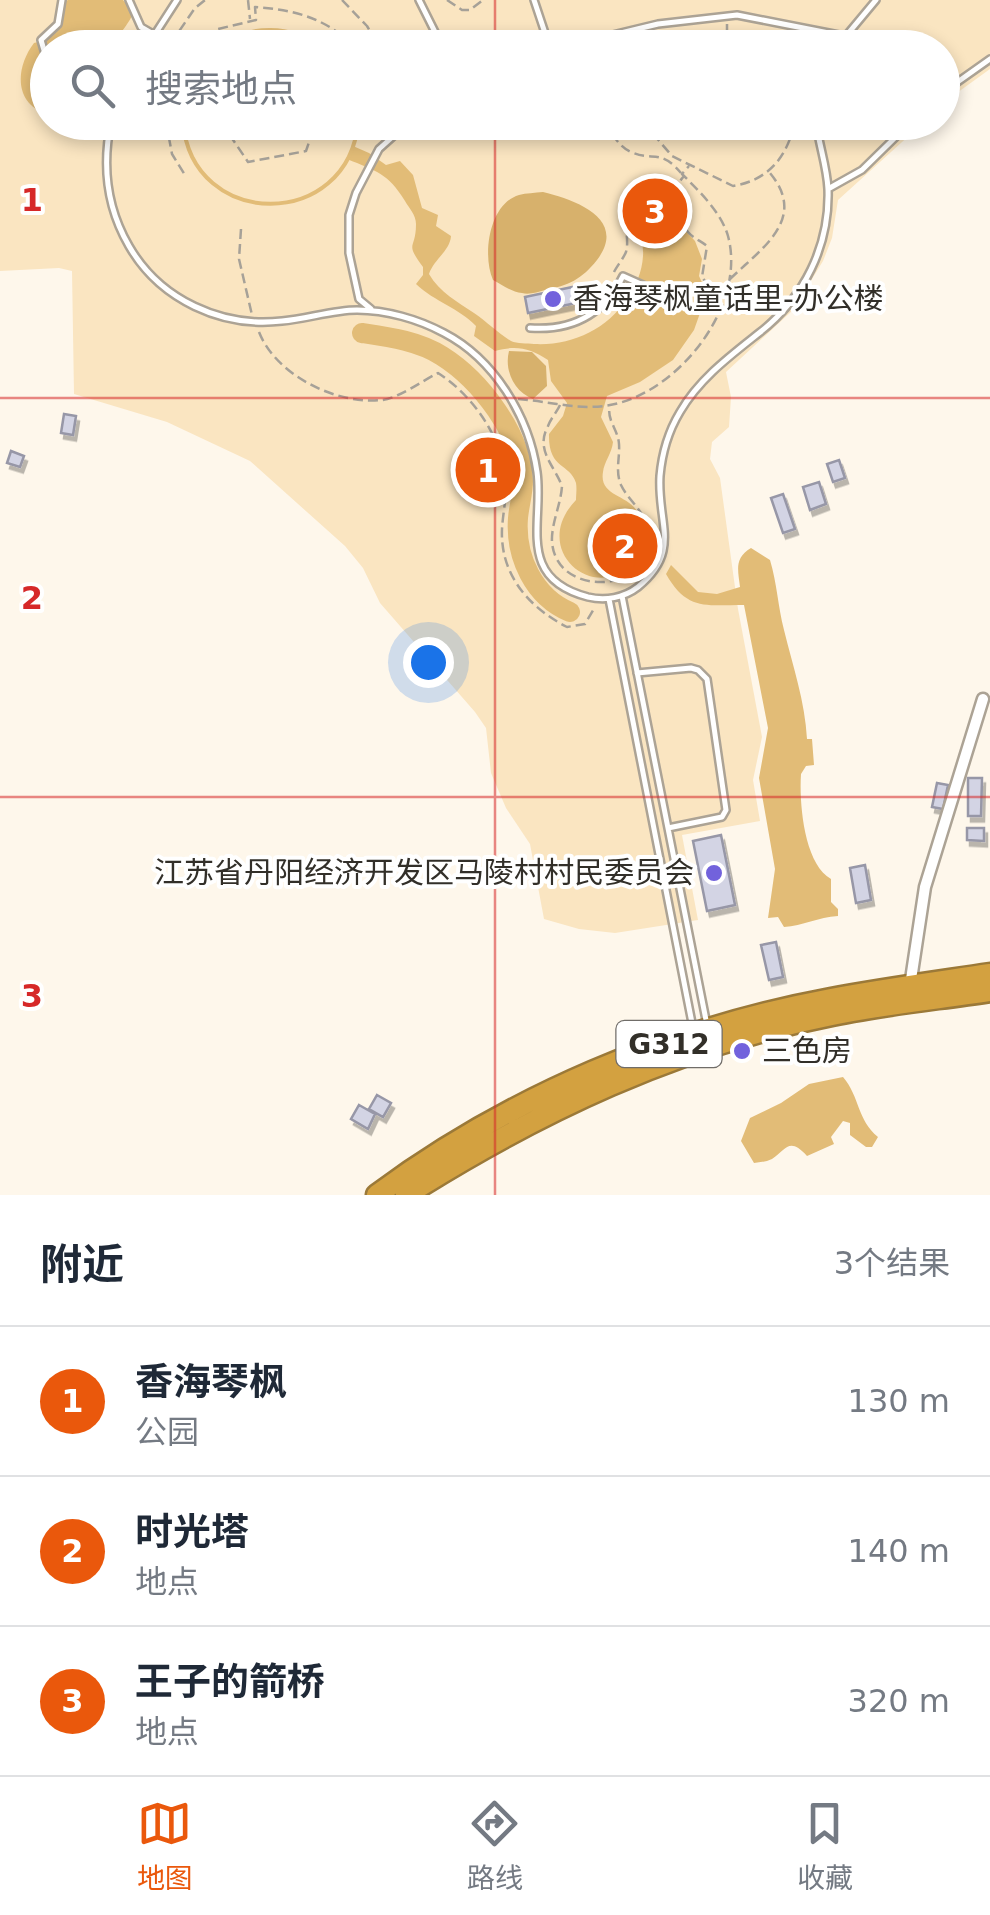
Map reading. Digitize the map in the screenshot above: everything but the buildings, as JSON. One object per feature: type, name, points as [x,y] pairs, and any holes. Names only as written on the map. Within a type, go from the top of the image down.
[{"type":"highway","name":"G312","points":[[377,1195],[555,1089],[828,999],[990,974]]},
{"type":"highway","name":"G312","points":[[406,1195],[519,1126],[704,1042],[830,1015],[990,991]]},
{"type":"street","points":[[910,986],[925,887],[983,699]]},
{"type":"lane","points":[[52,30],[58,24],[62,0]]},
{"type":"lane","points":[[129,0],[141,27],[147,30]]},
{"type":"lane","points":[[157,30],[177,0]]},
{"type":"lane","points":[[420,0],[434,30]]},
{"type":"lane","points":[[534,0],[545,30]]},
{"type":"lane","points":[[849,30],[876,0]]},
{"type":"lane","points":[[633,30],[726,16],[815,30]]},
{"type":"lane","points":[[960,80],[990,59]]},
{"type":"lane","points":[[107,140],[108,187],[118,224],[136,258],[160,284],[204,311],[253,322],[286,321],[348,310],[373,311],[412,319],[448,335],[480,360],[512,400],[525,425],[534,456],[538,491],[535,537],[541,560],[562,585],[610,599],[622,596],[652,575],[664,554],[666,528],[660,477],[667,439],[679,413],[708,376],[771,323],[802,284],[826,234],[828,189],[819,140]]},
{"type":"lane","points":[[373,311],[359,299],[349,253],[349,216],[356,193],[379,149],[389,140]]},
{"type":"lane","points":[[828,189],[862,170],[893,140]]},
{"type":"lane","points":[[530,328],[552,330],[581,321],[602,306],[623,276],[652,289]]},
{"type":"lane","points":[[622,596],[668,828],[704,1042]]},
{"type":"lane","points":[[610,599],[704,1042]]},
{"type":"lane","points":[[638,673],[691,668],[707,680],[726,810],[722,817],[668,828]]},
{"type":"path","points":[[179,30],[205,0]]},
{"type":"path","points":[[248,0],[251,20]]},
{"type":"path","points":[[342,0],[368,30]]},
{"type":"path","points":[[446,0],[462,10],[470,10],[483,0]]},
{"type":"path","points":[[217,30],[256,20],[256,7],[292,10],[323,20],[335,30]]},
{"type":"path","points":[[726,16],[727,30]]},
{"type":"path","points":[[169,140],[172,154],[185,175]]},
{"type":"path","points":[[233,140],[248,162],[306,152],[310,140]]},
{"type":"path","points":[[512,400],[610,406],[652,388],[686,360],[718,312],[728,280],[730,248],[725,228],[665,158],[630,152],[616,140]]},
{"type":"path","points":[[656,140],[688,166],[733,186],[749,183],[769,172],[783,155],[788,140]]},
{"type":"path","points":[[662,204],[688,166]]},
{"type":"path","points":[[728,280],[782,226],[784,198],[769,172]]},
{"type":"path","points":[[613,272],[626,250],[626,202],[634,192],[646,187],[671,195],[682,210],[686,230],[706,246],[702,277],[713,292]]},
{"type":"path","points":[[241,228],[239,259],[253,322],[266,349],[308,384],[384,400],[438,372],[479,413],[503,464],[506,489],[502,540],[509,570],[521,593],[567,627],[585,624],[599,598]]},
{"type":"path","points":[[560,405],[544,440],[545,456],[562,486],[551,539],[565,569],[596,584],[628,576],[630,543],[648,529],[618,479],[619,442],[608,416],[610,406]]},
{"type":"shaded area","points":[[0,0],[990,0],[990,69],[960,91],[960,30],[30,30],[30,140],[904,140],[838,200],[832,238],[823,261],[793,310],[726,372],[731,397],[729,427],[712,442],[710,459],[720,478],[738,609],[762,737],[753,780],[760,821],[682,835],[698,920],[615,933],[579,929],[544,919],[530,844],[506,808],[491,773],[486,728],[380,603],[363,568],[345,546],[250,461],[167,422],[74,394],[72,271],[0,271]]},
{"type":"shaded area","points":[[123,0],[133,12],[123,30],[58,30],[62,26],[64,2]]},
{"type":"shaded area","points":[[30,50],[30,104],[21,84]]},
{"type":"shaded area","points":[[353,146],[386,165],[400,161],[413,175],[422,208],[438,215],[436,226],[451,236],[429,274],[438,287],[516,343],[548,344],[574,339],[609,319],[627,299],[640,273],[643,248],[636,219],[640,206],[646,200],[667,204],[681,218],[702,259],[699,276],[705,299],[694,330],[673,360],[640,382],[607,396],[601,417],[613,442],[604,468],[605,486],[640,515],[652,546],[649,556],[639,555],[624,571],[607,577],[590,576],[575,568],[564,555],[560,538],[563,520],[576,500],[576,485],[550,446],[549,434],[563,416],[567,403],[551,381],[548,360],[523,349],[495,351],[474,336],[476,326],[469,320],[416,284],[423,275],[423,267],[412,249],[414,215],[387,179],[347,159]]},
{"type":"shaded area","points":[[543,192],[570,200],[594,214],[606,233],[605,246],[591,267],[574,281],[528,294],[493,280],[488,244],[495,219],[509,200]]},
{"type":"shaded area","points":[[509,351],[532,352],[546,366],[547,386],[533,399],[512,380]]},
{"type":"shaded area","points":[[751,548],[770,560],[807,739],[812,739],[814,765],[806,766],[801,774],[805,832],[815,860],[831,879],[831,902],[838,909],[838,916],[784,927],[778,917],[768,918],[775,869],[759,778],[768,728],[744,605],[708,605],[690,600],[666,574],[671,565],[698,592],[717,594],[740,587],[740,560]]},
{"type":"shaded area","points":[[843,1077],[866,1123],[878,1137],[872,1147],[850,1135],[850,1123],[843,1121],[831,1137],[834,1144],[807,1156],[792,1146],[772,1159],[754,1163],[741,1141],[750,1118],[809,1084]]},
{"type":"waterway","points":[[188,140],[193,158],[213,183],[240,199],[270,204],[301,199],[328,183],[348,158],[353,140]]},
{"type":"waterway","points":[[362,333],[403,340],[433,351],[471,379],[496,410],[521,463],[518,533],[524,561],[546,596],[570,612]]},
{"type":"place","name":"王子的箭桥","points":[[655,211]]},
{"type":"place","name":"香海琴枫童话里-办公楼","points":[[553,299]]},
{"type":"place","name":"香海琴枫","points":[[488,470]]},
{"type":"place","name":"时光塔","points":[[625,546]]},
{"type":"place","name":"江苏省丹阳经济开发区马陵村村民委员会","points":[[714,873]]},
{"type":"place","name":"三色房","points":[[742,1051]]}]
